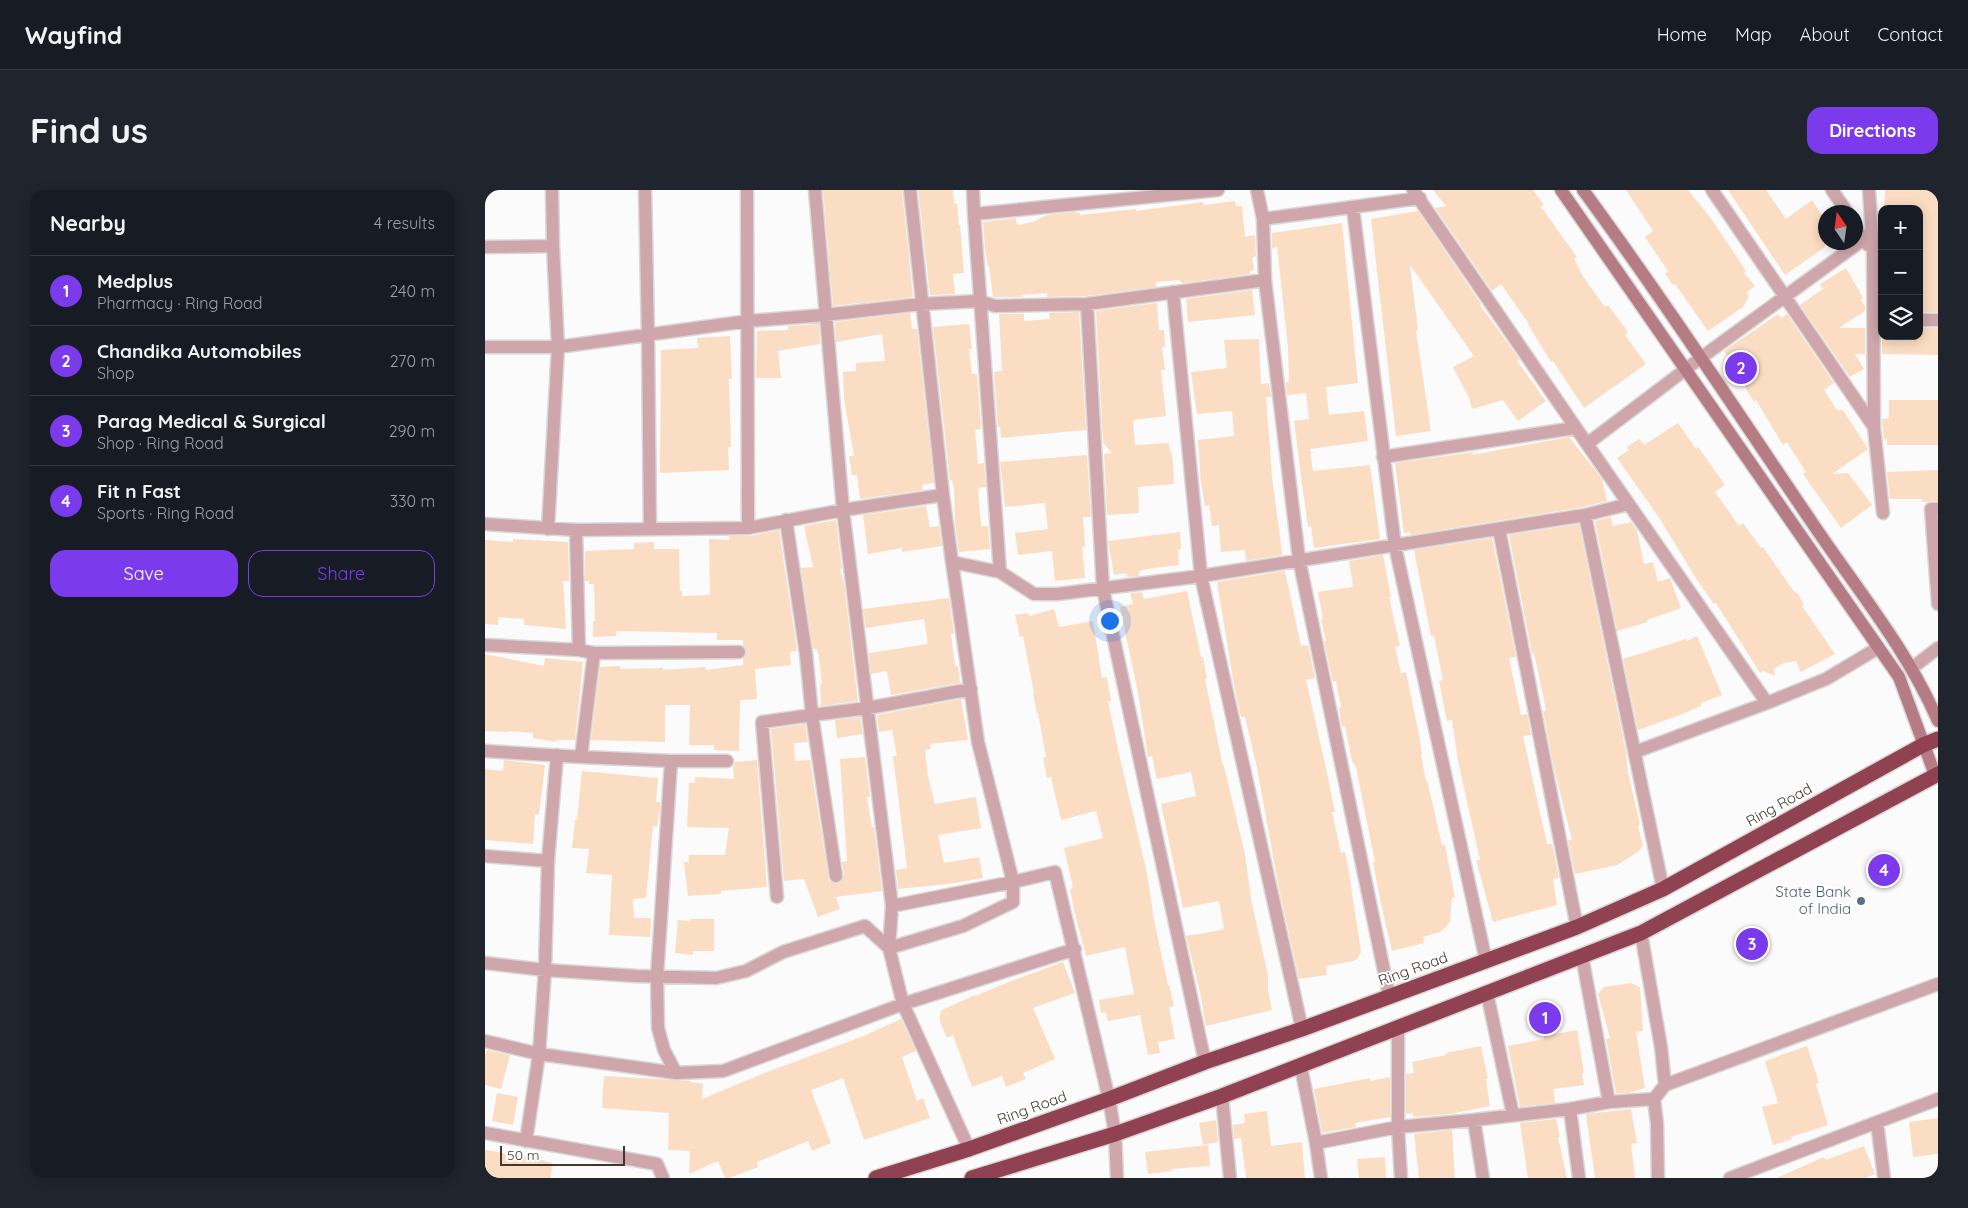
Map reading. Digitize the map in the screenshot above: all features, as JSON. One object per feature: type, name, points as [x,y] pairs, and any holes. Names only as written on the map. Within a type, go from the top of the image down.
[{"type":"highway","name":"Ring Road","points":[[876,1178],[969,1149],[1109,1099],[1205,1062],[1302,1029],[1577,927],[1663,889],[1923,745],[1938,739]]},
{"type":"highway","points":[[972,1178],[1115,1134],[1222,1096],[1301,1067],[1487,992],[1641,933],[1937,776]]},
{"type":"main road","points":[[1561,190],[1899,677],[1923,745],[1937,776]]},
{"type":"main road","points":[[1583,190],[1702,357],[1831,551],[1912,668],[1938,721]]},
{"type":"street","points":[[548,529],[558,348],[552,190]]},
{"type":"street","points":[[645,190],[650,528]]},
{"type":"street","points":[[747,190],[748,528]]},
{"type":"street","points":[[815,190],[843,510],[892,906],[889,948],[903,1004],[969,1149]]},
{"type":"street","points":[[889,948],[963,926],[1013,902],[1013,882],[978,742],[943,495],[910,190]]},
{"type":"street","points":[[973,190],[979,301],[1001,572]]},
{"type":"street","points":[[973,214],[1217,190]]},
{"type":"street","points":[[1257,190],[1263,220],[1265,280],[1299,559],[1389,996]]},
{"type":"street","points":[[1712,190],[1874,427]]},
{"type":"street","points":[[1832,190],[1842,205]]},
{"type":"street","points":[[1869,190],[1877,321],[1874,427],[1883,513]]},
{"type":"street","points":[[1263,220],[1353,208],[1416,194],[1575,428],[1767,703]]},
{"type":"street","points":[[1353,208],[1395,546],[1486,961]]},
{"type":"street","points":[[1863,236],[1873,252]]},
{"type":"street","points":[[1587,444],[1702,357],[1865,239]]},
{"type":"street","points":[[485,247],[553,246]]},
{"type":"street","points":[[485,347],[558,348],[747,321],[825,315],[921,304],[979,301],[995,306],[1087,304],[1265,280]]},
{"type":"street","points":[[1173,292],[1201,576],[1302,1029]]},
{"type":"street","points":[[1087,304],[1103,589],[1205,1062]]},
{"type":"street","points":[[1923,320],[1938,320]]},
{"type":"street","points":[[1383,457],[1575,428]]},
{"type":"street","points":[[485,524],[576,530],[748,528],[843,510],[943,495]]},
{"type":"street","points":[[952,562],[1001,572],[1033,594],[1058,594],[1201,576],[1299,559],[1395,546],[1585,515],[1629,504]]},
{"type":"street","points":[[1938,509],[1931,509],[1938,604]]},
{"type":"street","points":[[1585,515],[1663,889]]},
{"type":"street","points":[[786,520],[806,654],[812,715],[835,876]]},
{"type":"street","points":[[1499,529],[1577,927]]},
{"type":"street","points":[[576,530],[579,650]]},
{"type":"street","points":[[485,645],[579,650],[594,653],[739,652]]},
{"type":"street","points":[[1635,752],[1826,679],[1878,648]]},
{"type":"street","points":[[1912,668],[1938,648]]},
{"type":"street","points":[[581,757],[594,653]]},
{"type":"street","points":[[777,897],[762,722],[868,708],[971,689]]},
{"type":"street","points":[[485,751],[671,761],[727,761]]},
{"type":"street","points":[[526,1141],[539,1054],[545,970],[548,861],[557,756]]},
{"type":"street","points":[[671,761],[657,977],[658,1028],[664,1050],[676,1073]]},
{"type":"street","points":[[485,856],[548,861]]},
{"type":"street","points":[[892,906],[1055,872],[1075,949],[1109,1099],[1115,1134],[1117,1178]]},
{"type":"street","points":[[485,963],[545,970],[657,977],[716,978],[746,971],[783,952],[865,926],[889,948]]},
{"type":"street","points":[[1641,933],[1661,1047],[1665,1085]]},
{"type":"street","points":[[485,1041],[539,1054],[676,1073],[723,1071],[903,1004],[1075,949]]},
{"type":"street","points":[[1582,956],[1609,1102]]},
{"type":"street","points":[[1658,1178],[1657,1124],[1654,1099],[1665,1085],[1938,984]]},
{"type":"street","points":[[1487,992],[1513,1115]]},
{"type":"street","points":[[1398,1028],[1398,1127],[1401,1178]]},
{"type":"street","points":[[1301,1067],[1321,1178]]},
{"type":"street","points":[[1222,1096],[1230,1178]]},
{"type":"street","points":[[1316,1143],[1398,1127],[1570,1109],[1609,1102],[1654,1099]]},
{"type":"street","points":[[1730,1178],[1758,1173],[1877,1122],[1938,1099]]},
{"type":"street","points":[[1570,1109],[1579,1178]]},
{"type":"street","points":[[1474,1120],[1483,1178]]},
{"type":"street","points":[[1877,1122],[1884,1178]]},
{"type":"street","points":[[485,1134],[657,1164],[663,1178]]},
{"type":"building","points":[[823,190],[902,190],[913,297],[833,306]]},
{"type":"building","points":[[918,190],[953,190],[954,204],[957,203],[960,225],[964,273],[953,274],[955,294],[930,295]]},
{"type":"building","points":[[1433,190],[1533,190],[1544,205],[1541,207],[1577,257],[1574,259],[1584,278],[1605,307],[1608,305],[1628,332],[1625,335],[1646,364],[1584,408],[1553,361],[1551,362],[1529,324],[1501,284],[1492,291],[1435,208],[1446,206]]},
{"type":"building","points":[[1626,190],[1688,190],[1710,217],[1746,271],[1744,273],[1755,286],[1747,292],[1749,296],[1743,307],[1708,331],[1675,284],[1673,285],[1665,274],[1668,271],[1645,237],[1653,231]]},
{"type":"building","points":[[1728,190],[1766,190],[1786,219],[1812,200],[1818,209],[1818,250],[1821,250],[1785,275]]},
{"type":"building","points":[[1885,190],[1938,190],[1938,312],[1923,312],[1923,205],[1884,205]]},
{"type":"building","points":[[1235,201],[1236,206],[1242,206],[1245,237],[1255,235],[1256,256],[1252,258],[1254,270],[1250,271],[1250,274],[1184,283],[1180,282],[1180,280],[1156,282],[1156,287],[1086,296],[1047,297],[1047,293],[1021,295],[1022,297],[993,297],[985,249],[983,222],[1016,218],[1017,225],[1033,222],[1047,215],[1073,212],[1080,213],[1080,215],[1136,209],[1136,211],[1203,202],[1204,205]]},
{"type":"building","points":[[1418,211],[1480,305],[1520,360],[1517,361],[1546,401],[1518,421],[1503,400],[1472,409],[1469,398],[1453,367],[1474,356],[1410,265],[1418,330],[1416,331],[1431,431],[1396,436],[1371,219]]},
{"type":"building","points":[[1342,223],[1358,383],[1326,387],[1329,415],[1364,411],[1368,441],[1310,449],[1313,471],[1370,465],[1380,539],[1314,548],[1311,526],[1308,527],[1294,421],[1309,419],[1306,393],[1287,395],[1286,382],[1289,382],[1288,348],[1277,246],[1272,249],[1272,233]]},
{"type":"building","points":[[1846,268],[1863,298],[1861,300],[1865,306],[1865,311],[1839,328],[1865,328],[1865,354],[1855,354],[1864,369],[1850,377],[1800,305],[1823,289],[1820,284]]},
{"type":"building","points":[[1252,290],[1255,315],[1188,322],[1186,299]]},
{"type":"building","points":[[1157,303],[1159,330],[1164,330],[1165,347],[1162,347],[1165,370],[1161,370],[1166,416],[1133,420],[1135,445],[1169,443],[1170,452],[1172,452],[1174,484],[1138,487],[1139,513],[1107,515],[1104,454],[1112,453],[1103,443],[1096,311]]},
{"type":"building","points":[[1079,312],[1086,430],[1001,438],[1000,427],[998,427],[994,372],[1002,371],[999,314],[1024,314],[1024,321],[1050,319],[1049,313]]},
{"type":"building","points":[[910,313],[912,329],[917,329],[934,483],[922,485],[923,490],[860,499],[857,475],[852,475],[849,456],[854,456],[844,399],[843,372],[856,371],[856,363],[885,361],[882,334],[836,342],[835,322]]},
{"type":"building","points":[[1778,314],[1781,318],[1787,314],[1834,383],[1824,390],[1837,410],[1843,410],[1868,449],[1832,474],[1848,473],[1872,505],[1841,528],[1803,474],[1806,472],[1787,442],[1783,445],[1756,400],[1754,402],[1724,351]]},
{"type":"building","points":[[819,324],[820,344],[778,351],[781,378],[756,378],[757,331],[788,330],[788,326]]},
{"type":"building","points":[[969,324],[972,349],[969,349],[972,374],[977,374],[981,429],[975,430],[978,464],[984,463],[986,487],[978,488],[981,526],[988,526],[990,549],[959,552],[955,523],[954,488],[952,480],[950,481],[933,327]]},
{"type":"building","points":[[1923,328],[1938,328],[1938,355],[1882,354],[1882,340],[1923,340]]},
{"type":"building","points":[[730,336],[732,379],[729,379],[731,447],[728,447],[729,470],[660,473],[661,350],[698,348],[697,338]]},
{"type":"building","points":[[1259,339],[1261,384],[1269,383],[1271,397],[1266,397],[1272,477],[1282,555],[1246,561],[1245,550],[1221,552],[1219,525],[1212,526],[1209,505],[1205,506],[1201,483],[1198,440],[1234,436],[1232,411],[1197,414],[1191,372],[1227,368],[1224,340]]},
{"type":"building","points":[[1889,400],[1938,400],[1938,445],[1887,445],[1887,438],[1884,441],[1882,419],[1889,418]]},
{"type":"building","points":[[1678,423],[1725,485],[1715,492],[1739,526],[1743,523],[1761,548],[1763,547],[1793,590],[1799,595],[1804,605],[1802,606],[1835,654],[1801,672],[1796,661],[1784,663],[1774,669],[1775,676],[1763,671],[1760,673],[1716,603],[1714,604],[1699,583],[1658,516],[1617,458],[1629,450],[1627,447],[1639,439],[1644,445]]},
{"type":"building","points":[[1569,437],[1602,479],[1607,501],[1583,507],[1410,535],[1410,532],[1404,533],[1395,463],[1475,452],[1471,455]]},
{"type":"building","points":[[1087,455],[1091,517],[1083,517],[1085,547],[1082,547],[1085,578],[1055,581],[1052,551],[1018,555],[1015,533],[1048,529],[1045,503],[1005,507],[1000,461]]},
{"type":"building","points":[[1938,470],[1938,501],[1922,502],[1922,499],[1890,499],[1887,472]]},
{"type":"building","points":[[926,506],[930,527],[939,526],[942,546],[902,552],[902,548],[868,554],[863,515]]},
{"type":"building","points":[[1611,517],[1613,526],[1631,522],[1637,530],[1644,564],[1653,562],[1658,582],[1670,578],[1681,608],[1647,620],[1648,622],[1617,631],[1595,521]]},
{"type":"building","points":[[836,520],[842,569],[840,569],[844,584],[858,701],[821,706],[820,684],[822,684],[819,656],[817,649],[813,649],[801,568],[813,567],[804,526]]},
{"type":"building","points":[[1579,524],[1626,752],[1628,772],[1643,846],[1638,852],[1617,865],[1575,874],[1568,840],[1572,840],[1553,764],[1543,711],[1546,710],[1534,653],[1532,654],[1509,535]]},
{"type":"building","points":[[779,530],[797,651],[790,652],[791,665],[755,669],[757,699],[740,700],[739,751],[714,750],[714,745],[689,745],[690,705],[665,705],[665,742],[591,740],[600,667],[620,666],[621,669],[663,668],[663,670],[706,667],[706,670],[743,665],[743,659],[747,651],[743,645],[743,640],[717,640],[717,633],[616,631],[616,636],[593,637],[593,621],[595,621],[594,584],[589,584],[589,581],[585,581],[585,551],[634,549],[634,543],[654,542],[654,549],[679,549],[680,591],[682,591],[682,596],[710,595],[709,539],[729,540],[729,536],[750,536]]},
{"type":"building","points":[[1180,532],[1181,549],[1178,550],[1179,565],[1139,571],[1139,576],[1127,577],[1126,573],[1114,575],[1108,541]]},
{"type":"building","points":[[1492,538],[1516,657],[1509,658],[1521,715],[1527,714],[1531,735],[1523,736],[1547,844],[1552,844],[1559,878],[1553,879],[1557,905],[1493,922],[1476,860],[1480,860],[1458,761],[1452,720],[1447,721],[1439,681],[1443,680],[1434,636],[1431,636],[1414,550]]},
{"type":"building","points":[[513,539],[568,542],[569,581],[563,581],[566,629],[524,625],[524,619],[498,617],[498,625],[485,624],[485,540],[513,542]]},
{"type":"building","points":[[1383,555],[1391,597],[1389,597],[1400,646],[1395,647],[1401,673],[1406,672],[1426,781],[1442,845],[1445,845],[1455,897],[1452,898],[1450,921],[1446,927],[1440,932],[1423,937],[1424,943],[1392,951],[1381,904],[1373,862],[1375,862],[1356,767],[1352,761],[1345,726],[1342,727],[1339,708],[1341,707],[1336,681],[1333,682],[1324,641],[1326,641],[1318,592],[1352,587],[1349,561]]},
{"type":"building","points":[[1285,571],[1301,646],[1308,645],[1315,678],[1306,680],[1335,812],[1332,812],[1341,853],[1345,852],[1361,952],[1357,959],[1353,961],[1326,966],[1327,975],[1299,979],[1279,889],[1257,768],[1245,717],[1241,717],[1234,685],[1217,582]]},
{"type":"building","points":[[1187,591],[1201,657],[1203,657],[1207,678],[1205,679],[1223,766],[1245,855],[1252,904],[1268,975],[1268,990],[1272,1010],[1206,1026],[1200,992],[1186,936],[1222,930],[1224,928],[1219,901],[1183,908],[1161,804],[1196,796],[1191,772],[1157,779],[1152,756],[1148,757],[1138,693],[1120,607],[1133,604],[1130,593],[1142,592],[1144,599]]},
{"type":"building","points":[[949,598],[954,634],[951,634],[955,666],[958,666],[960,683],[891,695],[887,671],[871,674],[869,653],[928,644],[924,619],[866,628],[863,609]]},
{"type":"building","points":[[1054,609],[1059,627],[1093,621],[1102,678],[1107,677],[1111,701],[1108,701],[1147,873],[1154,920],[1174,1006],[1169,1007],[1175,1039],[1158,1042],[1160,1053],[1148,1055],[1140,1015],[1108,1021],[1106,1012],[1101,1013],[1099,1000],[1134,994],[1125,947],[1086,956],[1074,910],[1070,889],[1073,888],[1064,848],[1103,838],[1096,811],[1061,820],[1051,777],[1047,778],[1043,758],[1046,757],[1023,636],[1020,637],[1015,615],[1028,613],[1029,616]]},
{"type":"building","points":[[1697,636],[1722,695],[1701,703],[1701,706],[1680,715],[1638,730],[1623,659],[1686,639],[1687,641]]},
{"type":"building","points":[[485,654],[544,666],[545,658],[583,662],[575,740],[556,740],[556,742],[533,738],[533,733],[485,731]]},
{"type":"building","points":[[961,699],[968,740],[930,744],[931,749],[925,750],[928,776],[935,804],[976,797],[981,828],[938,835],[944,863],[979,857],[983,878],[898,889],[896,870],[907,868],[893,756],[897,756],[892,730],[879,732],[877,715]]},
{"type":"building","points":[[860,717],[863,734],[837,738],[835,720]]},
{"type":"building","points":[[805,724],[808,742],[794,743],[795,761],[810,760],[829,881],[837,884],[841,882],[844,875],[842,862],[847,861],[840,759],[865,757],[870,797],[867,797],[872,827],[874,827],[882,891],[836,897],[840,909],[818,917],[804,879],[784,881],[771,729]]},
{"type":"building","points":[[504,760],[545,765],[539,815],[535,814],[533,844],[485,840],[485,769],[503,771]]},
{"type":"building","points":[[757,760],[767,887],[721,891],[721,894],[688,896],[684,862],[689,862],[689,855],[725,855],[729,828],[687,827],[689,783],[695,783],[695,777],[734,779],[733,767],[735,762]]},
{"type":"building","points":[[582,771],[658,778],[656,802],[660,802],[660,809],[657,827],[653,826],[646,898],[633,899],[634,918],[651,918],[650,937],[609,935],[612,875],[586,873],[589,849],[572,848]]},
{"type":"building","points":[[690,919],[714,919],[714,951],[693,951],[693,955],[675,953],[678,920],[691,921]]},
{"type":"building","points":[[1063,962],[1075,993],[1033,1008],[1055,1059],[1023,1073],[1026,1079],[1006,1087],[1002,1076],[972,1087],[953,1035],[947,1038],[940,1022],[942,1010],[975,995]]},
{"type":"building","points":[[1631,983],[1640,987],[1643,1031],[1636,1032],[1645,1088],[1628,1093],[1616,1093],[1606,1039],[1610,1038],[1598,994],[1604,987]]},
{"type":"building","points":[[901,1019],[916,1051],[902,1057],[917,1101],[923,1098],[930,1118],[864,1140],[843,1078],[811,1090],[831,1143],[812,1151],[808,1141],[757,1162],[758,1167],[729,1178],[725,1178],[718,1161],[689,1174],[690,1151],[668,1150],[669,1113],[602,1108],[604,1076],[691,1081],[703,1084],[702,1099],[861,1037]]},
{"type":"building","points":[[1577,1030],[1584,1073],[1582,1073],[1584,1085],[1553,1089],[1555,1103],[1520,1107],[1508,1046],[1544,1039],[1544,1036]]},
{"type":"building","points":[[1481,1046],[1488,1079],[1486,1079],[1490,1106],[1450,1114],[1413,1117],[1412,1113],[1406,1114],[1406,1074],[1414,1073],[1412,1062]]},
{"type":"building","points":[[1807,1046],[1819,1083],[1816,1084],[1828,1125],[1773,1145],[1762,1107],[1778,1103],[1765,1061]]},
{"type":"building","points":[[487,1050],[510,1055],[501,1089],[485,1085],[485,1056]]},
{"type":"building","points":[[1390,1077],[1390,1117],[1355,1123],[1356,1127],[1322,1133],[1314,1089],[1370,1078],[1370,1081]]},
{"type":"building","points":[[497,1093],[518,1097],[513,1125],[492,1121]]},
{"type":"building","points":[[1631,1109],[1637,1143],[1631,1144],[1635,1178],[1595,1178],[1586,1114]]},
{"type":"building","points":[[1267,1111],[1271,1146],[1302,1142],[1305,1178],[1246,1178],[1241,1138],[1234,1139],[1233,1125],[1245,1123],[1244,1114]]},
{"type":"building","points":[[1938,1118],[1938,1154],[1913,1157],[1909,1122]]},
{"type":"building","points":[[1556,1119],[1567,1178],[1528,1178],[1520,1123]]},
{"type":"building","points":[[1216,1120],[1218,1142],[1203,1145],[1199,1123]]},
{"type":"building","points":[[1452,1130],[1455,1178],[1419,1178],[1414,1134]]},
{"type":"building","points":[[1208,1145],[1210,1166],[1172,1169],[1172,1171],[1148,1174],[1145,1152]]},
{"type":"building","points":[[1864,1146],[1875,1174],[1865,1178],[1776,1178],[1824,1157],[1826,1160]]},
{"type":"building","points":[[485,1150],[552,1163],[551,1178],[485,1178]]},
{"type":"building","points":[[1385,1157],[1386,1178],[1359,1178],[1357,1159]]},
{"type":"place","name":"Chandika Automobiles","points":[[1741,368]]},
{"type":"place","name":"Fit n Fast","points":[[1884,870]]},
{"type":"place","name":"State Bank of India","points":[[1861,901]]},
{"type":"place","name":"Parag Medical & Surgical","points":[[1752,944]]},
{"type":"place","name":"Medplus","points":[[1545,1018]]}]
